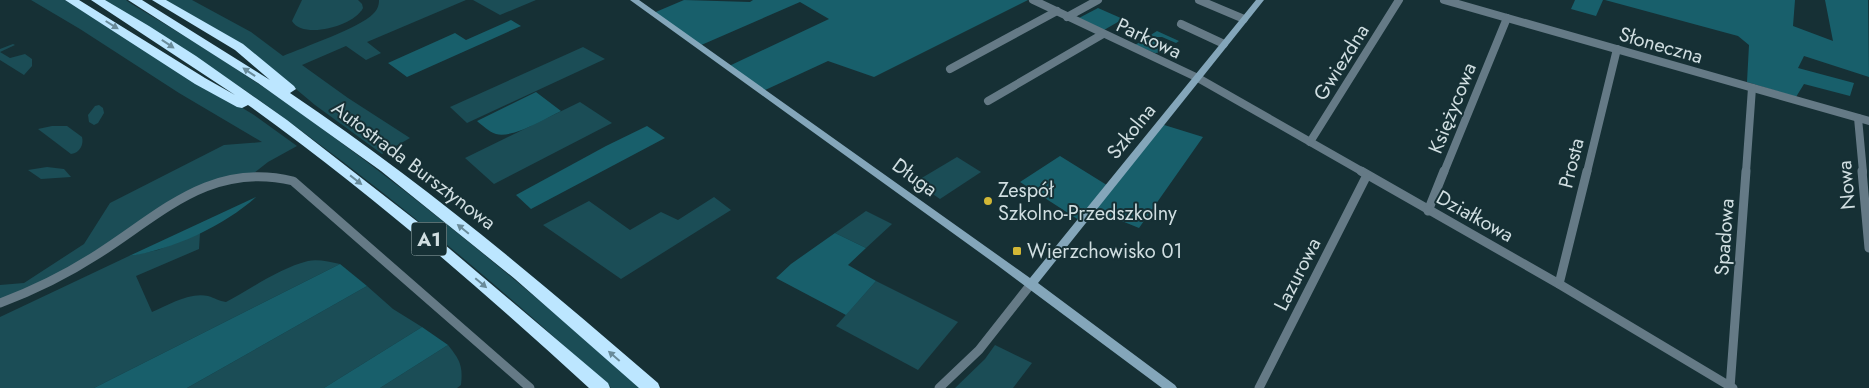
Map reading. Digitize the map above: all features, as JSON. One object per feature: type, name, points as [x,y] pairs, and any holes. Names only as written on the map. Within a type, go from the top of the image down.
[{"type":"highway","points":[[70,0],[188,74],[244,105],[318,150]]},
{"type":"highway","name":"A1","points":[[97,0],[230,86],[318,150],[424,235],[601,388]]},
{"type":"highway","name":"Autostrada Bursztynowa","points":[[134,0],[251,72],[386,168],[511,268],[651,388]]},
{"type":"highway","points":[[158,0],[238,47],[260,63],[346,140]]},
{"type":"street","name":"Długa","points":[[636,0],[1031,284],[1172,388]]},
{"type":"street","name":"Parkowa","points":[[1033,0],[1198,78]]},
{"type":"street","points":[[1067,17],[1098,0]]},
{"type":"street","points":[[1199,0],[1244,19]]},
{"type":"street","name":"Szkolna","points":[[1031,284],[1260,0]]},
{"type":"street","name":"Gwiezdna","points":[[1310,142],[1399,0]]},
{"type":"street","name":"Słoneczna","points":[[1444,0],[1869,121]]},
{"type":"street","points":[[950,68],[1057,12]]},
{"type":"street","name":"Księżycowa","points":[[1428,210],[1507,18]]},
{"type":"street","points":[[1181,24],[1224,44]]},
{"type":"street","points":[[988,100],[1103,34]]},
{"type":"street","name":"Prosta","points":[[1559,284],[1617,49]]},
{"type":"street","name":"Działkowa","points":[[1198,78],[1559,284],[1731,388]]},
{"type":"street","name":"Spadowa","points":[[1731,388],[1752,88]]},
{"type":"street","name":"Nowa","points":[[1858,118],[1869,248]]},
{"type":"street","points":[[0,303],[41,288],[64,276],[187,194],[204,186],[262,175],[276,176],[292,181],[530,388]]},
{"type":"street","name":"Lazurowa","points":[[1258,388],[1367,175]]},
{"type":"street","points":[[939,388],[979,350],[1031,284]]},
{"type":"shaded area","points":[[31,0],[65,0],[254,115],[297,146],[268,162],[254,173],[221,178],[63,274],[0,300],[0,285],[24,283],[84,244],[110,203],[224,145],[262,142],[179,93],[80,29]]},
{"type":"shaded area","points":[[104,0],[126,0],[225,62],[317,125],[401,188],[482,253],[640,388],[611,388],[460,256],[343,162],[230,80]]},
{"type":"shaded area","points":[[165,0],[192,0],[251,32],[283,56],[357,25],[373,14],[377,9],[379,0],[466,0],[367,42],[381,53],[366,60],[346,46],[302,65],[348,98],[410,138],[382,154],[315,105],[278,74]]},
{"type":"shaded area","points":[[302,0],[358,0],[363,8],[358,15],[339,25],[317,30],[306,30],[298,27],[292,21]]},
{"type":"shaded area","points":[[473,0],[536,0],[500,15]]},
{"type":"shaded area","points":[[684,0],[750,2],[753,0],[1028,0],[874,77],[828,61],[763,91],[729,66],[829,19],[800,2],[699,46],[651,14]]},
{"type":"shaded area","points":[[1575,0],[1603,0],[1596,16],[1571,9]]},
{"type":"shaded area","points":[[1605,0],[1795,0],[1793,26],[1833,41],[1825,0],[1868,0],[1869,77],[1804,56],[1798,68],[1854,83],[1850,96],[1804,84],[1796,97],[1747,82],[1749,45],[1738,36]]},
{"type":"shaded area","points":[[1098,8],[1123,19],[1104,30],[1079,18]]},
{"type":"shaded area","points":[[511,20],[521,26],[407,77],[388,63],[455,33],[466,40]]},
{"type":"shaded area","points":[[1157,31],[1179,41],[1176,43],[1162,37],[1156,37],[1176,51],[1155,53],[1135,45]]},
{"type":"shaded area","points":[[15,45],[0,52],[0,49]]},
{"type":"shaded area","points":[[583,47],[605,59],[467,123],[450,107]]},
{"type":"shaded area","points":[[0,52],[10,58],[25,54],[32,59],[32,66],[24,75],[0,60]]},
{"type":"shaded area","points":[[536,92],[561,111],[520,131],[503,135],[491,132],[477,121]]},
{"type":"shaded area","points":[[580,102],[612,123],[494,184],[465,158]]},
{"type":"shaded area","points":[[99,105],[103,108],[104,113],[98,123],[94,125],[89,122],[88,115],[95,106]]},
{"type":"shaded area","points":[[1161,124],[1203,137],[1139,228],[1092,209],[1082,222],[1020,182],[1060,156],[1110,187]]},
{"type":"shaded area","points":[[52,126],[67,126],[82,137],[82,145],[79,150],[71,154],[38,129]]},
{"type":"shaded area","points":[[647,126],[665,138],[531,209],[516,195],[606,146]]},
{"type":"shaded area","points":[[957,157],[981,172],[940,199],[915,182]]},
{"type":"shaded area","points":[[47,167],[64,169],[71,177],[41,179],[28,170]]},
{"type":"shaded area","points":[[256,197],[229,218],[197,235],[162,248],[129,256]]},
{"type":"shaded area","points":[[714,197],[731,210],[621,279],[543,225],[589,201],[630,230],[661,212],[678,220]]},
{"type":"shaded area","points":[[866,211],[892,224],[866,248],[835,233]]},
{"type":"shaded area","points":[[200,233],[199,249],[136,276],[152,312],[186,297],[201,295],[226,302],[277,273],[308,261],[340,264],[94,388],[0,388],[0,317],[129,256],[158,250]]},
{"type":"shaded area","points":[[835,233],[866,248],[848,265],[876,281],[846,315],[776,278],[791,264]]},
{"type":"shaded area","points":[[340,264],[367,286],[187,388],[94,388]]},
{"type":"shaded area","points":[[876,281],[958,322],[918,370],[836,326]]},
{"type":"shaded area","points":[[367,286],[393,309],[422,327],[324,388],[187,388]]},
{"type":"shaded area","points":[[422,327],[448,345],[380,388],[324,388]]},
{"type":"shaded area","points":[[448,345],[458,359],[461,368],[461,385],[457,388],[380,388]]},
{"type":"shaded area","points":[[995,345],[1032,363],[1013,388],[955,388],[985,359]]},
{"type":"place","name":"Zespół Szkolno-Przedszkolny","points":[[988,201]]},
{"type":"place","name":"Wierzchowisko 01","points":[[1017,251]]}]
